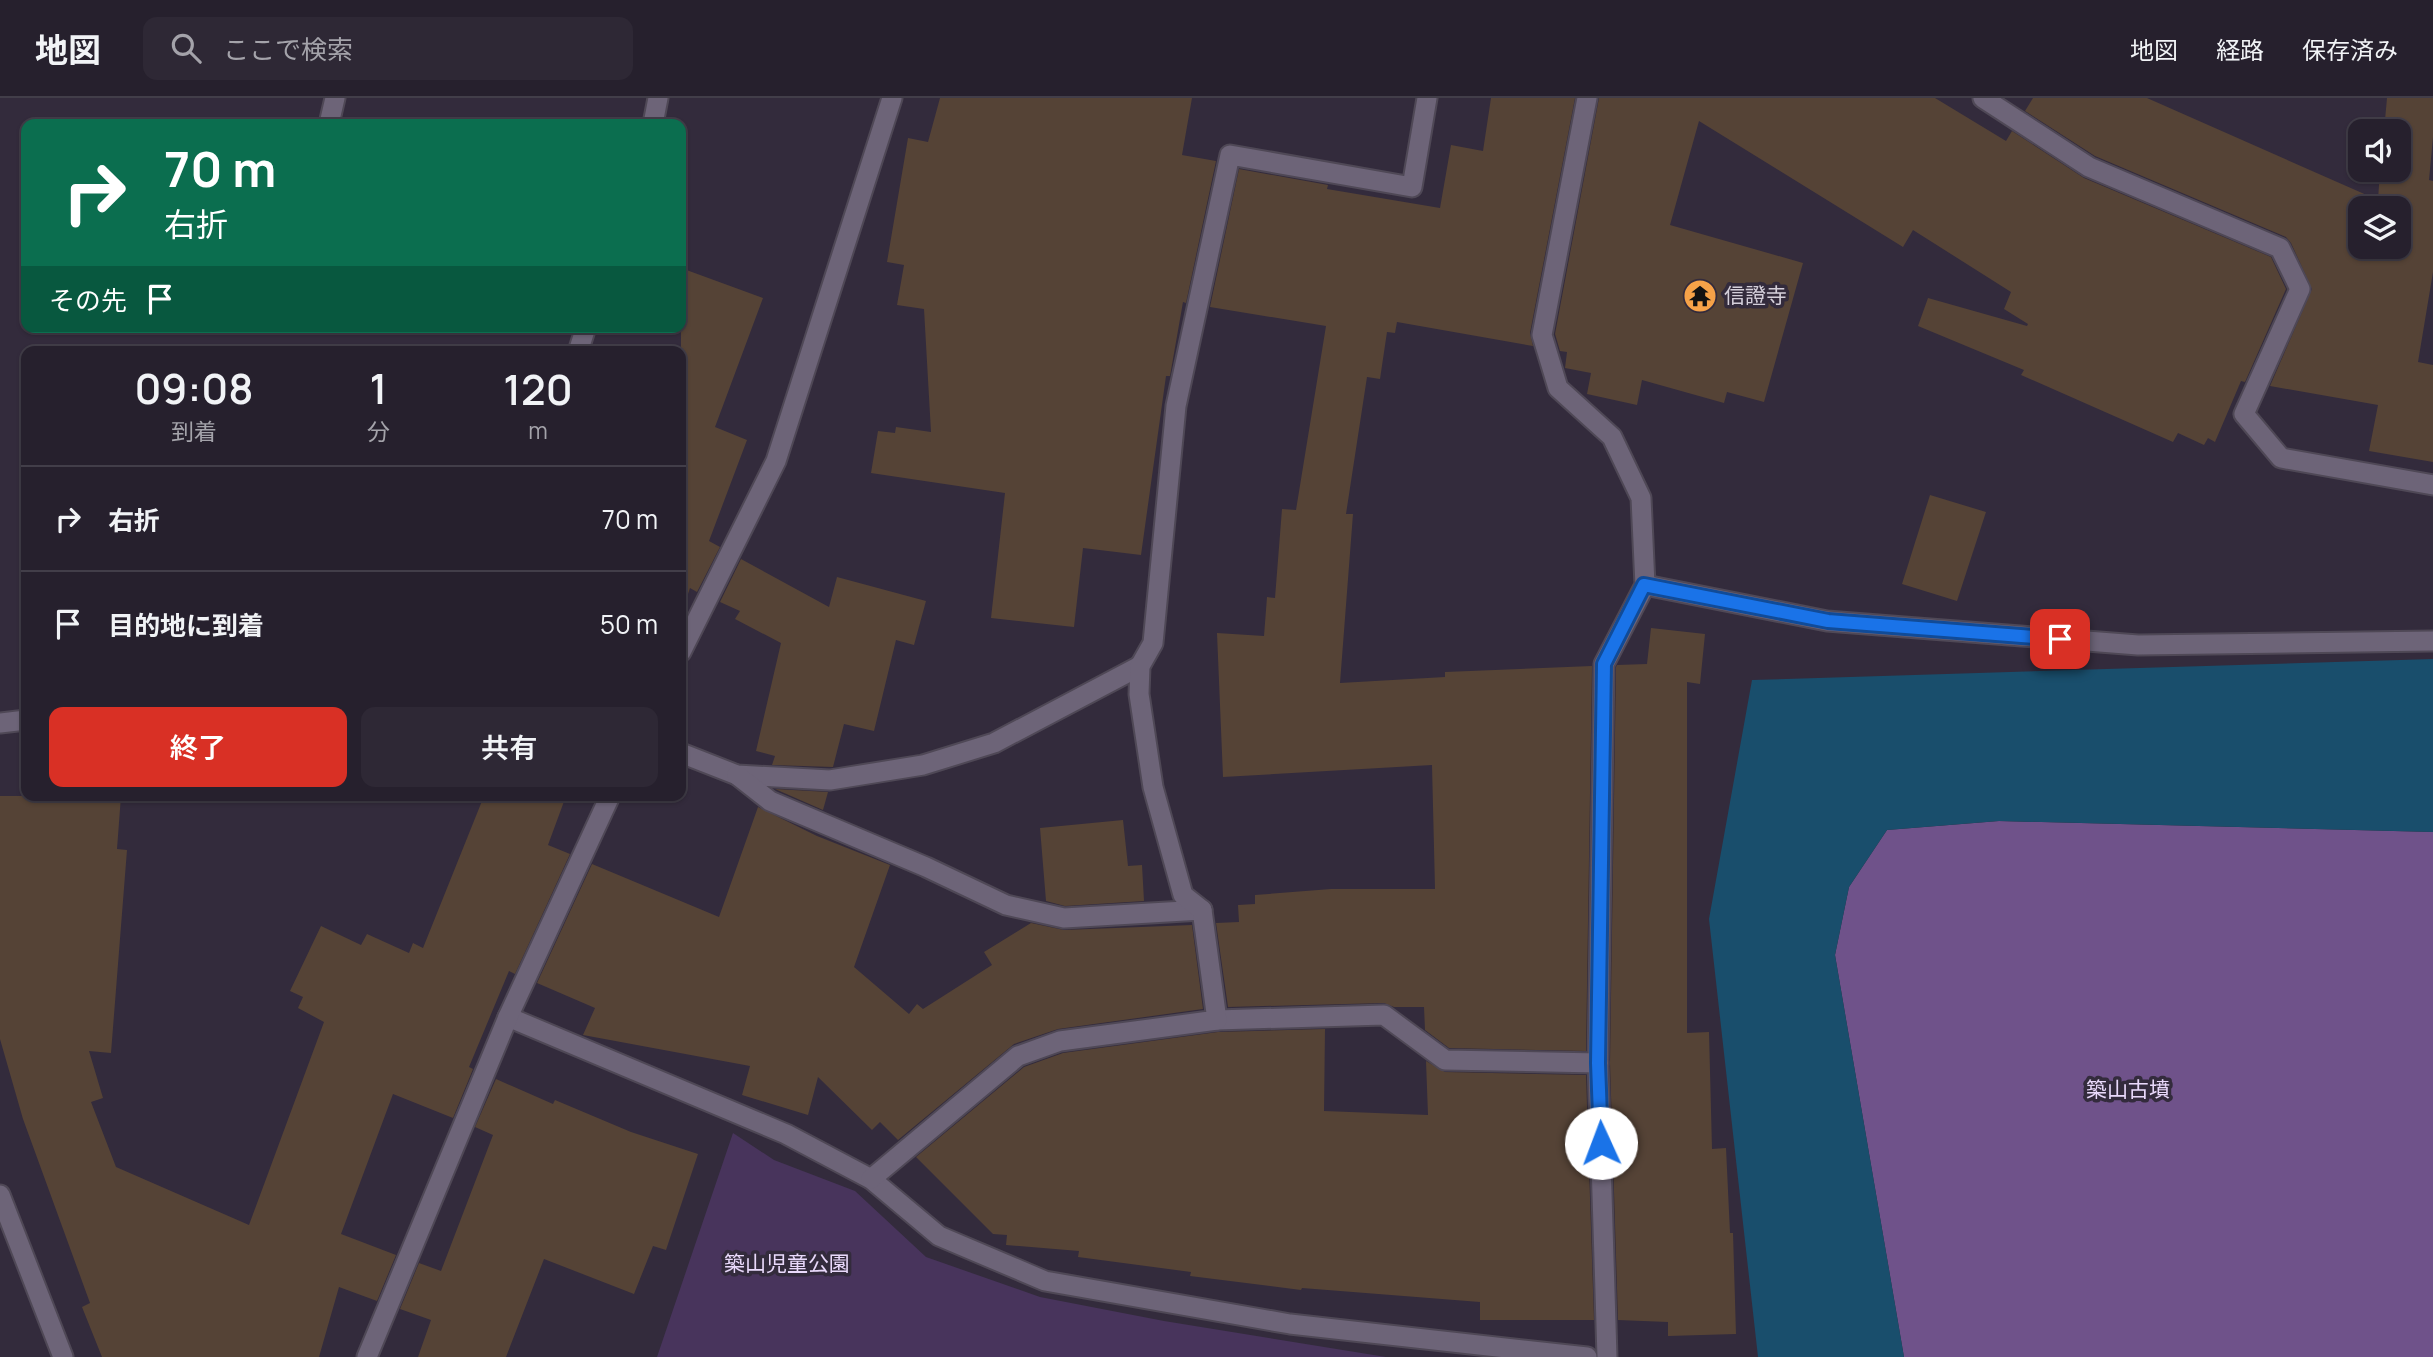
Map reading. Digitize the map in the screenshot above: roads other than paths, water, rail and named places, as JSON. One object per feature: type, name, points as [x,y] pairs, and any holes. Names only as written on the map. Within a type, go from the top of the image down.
[{"type":"street","points":[[329,119],[335,98]]},
{"type":"street","points":[[654,119],[658,98]]},
{"type":"street","points":[[686,642],[776,461],[891,98]]},
{"type":"street","points":[[1217,1020],[1202,910],[1183,895],[1153,787],[1139,694],[1140,666],[1153,643],[1176,407],[1230,155],[1412,187],[1427,98]]},
{"type":"street","points":[[1587,98],[1542,335],[1558,388],[1612,437],[1641,498],[1644,585],[1604,664],[1598,1063],[1607,1357]]},
{"type":"street","points":[[1983,98],[2089,167],[2280,248],[2300,289],[2244,414],[2281,458],[2433,485]]},
{"type":"street","points":[[1644,585],[1828,621],[2137,645],[2433,641]]},
{"type":"street","points":[[737,775],[830,779],[923,765],[994,743],[1140,666]]},
{"type":"street","points":[[0,723],[21,721]]},
{"type":"street","points":[[686,755],[737,775],[771,801],[926,867],[1006,905],[1064,918],[1202,910]]},
{"type":"street","points":[[367,1357],[508,1017],[608,801]]},
{"type":"street","points":[[872,1179],[1018,1056],[1059,1041],[1217,1020],[1384,1015],[1445,1060],[1598,1063]]},
{"type":"street","points":[[508,1017],[786,1134],[872,1179],[939,1236],[1045,1281],[1290,1324],[1587,1357]]},
{"type":"street","points":[[0,1195],[63,1357]]},
{"type":"water","points":[[2433,659],[2433,832],[1999,821],[1887,830],[1849,887],[1835,955],[1904,1357],[1758,1357],[1709,919],[1752,680]]},
{"type":"place","name":"信證寺","points":[[1700,296]]},
{"type":"park label","name":"築山古墳","points":[[2128,1090]]},
{"type":"park label","name":"築山児童公園","points":[[787,1264]]}]
